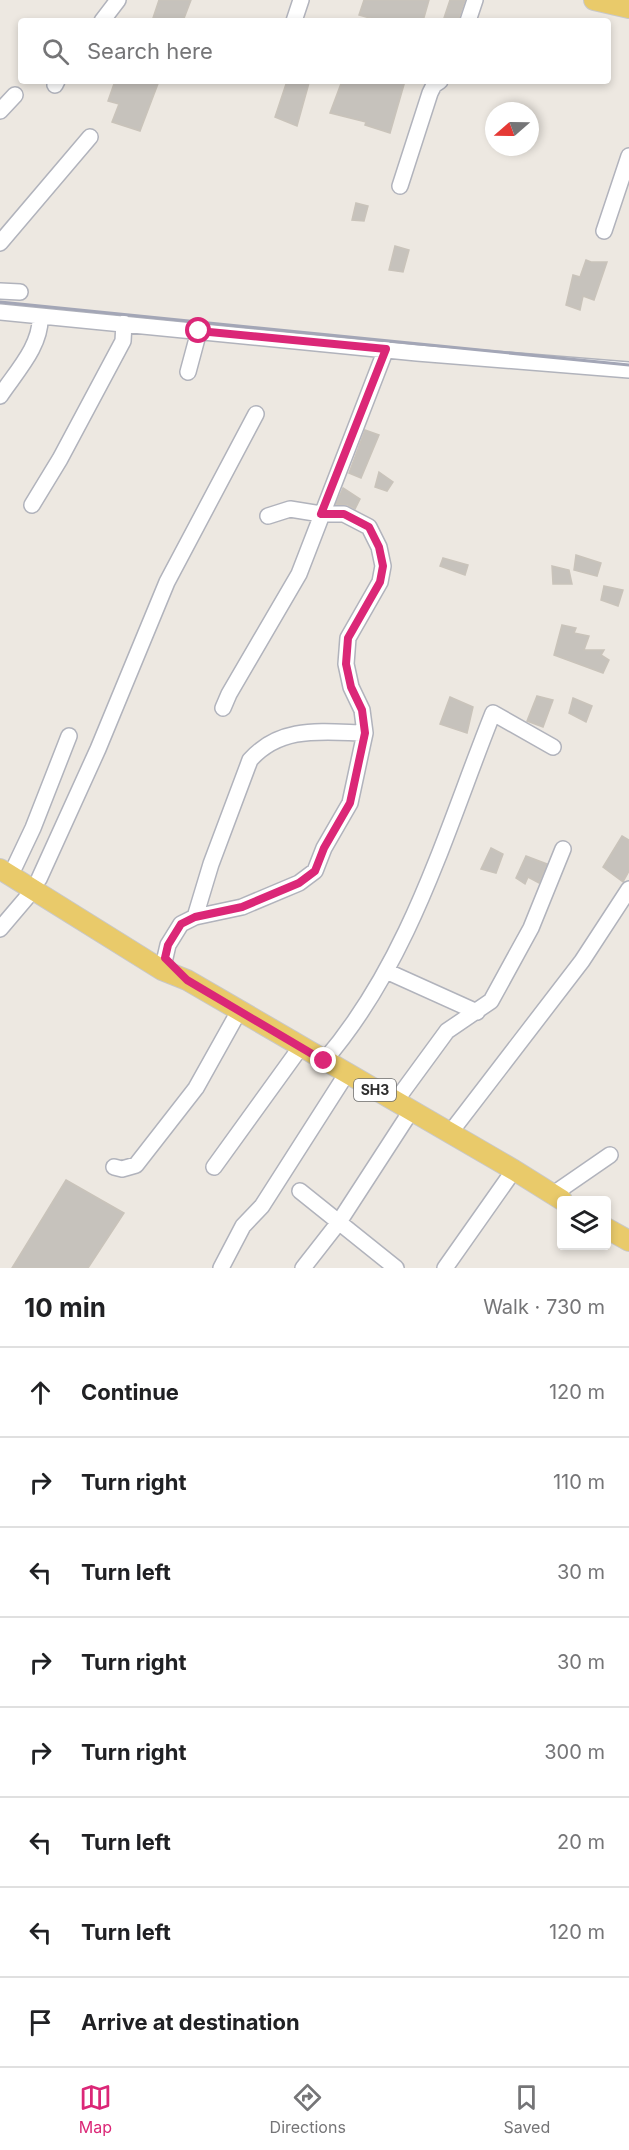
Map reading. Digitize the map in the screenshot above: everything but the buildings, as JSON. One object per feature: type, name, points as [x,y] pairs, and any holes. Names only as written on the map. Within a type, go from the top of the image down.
[{"type":"main road","points":[[594,0],[629,8]]},
{"type":"main road","name":"SH3","points":[[5,864],[162,970],[187,980],[300,1048],[514,1170],[557,1198]]},
{"type":"main road","name":"SH3","points":[[36,884],[165,958],[187,980]]},
{"type":"main road","points":[[611,1231],[629,1241]]},
{"type":"street","points":[[104,18],[118,0]]},
{"type":"street","points":[[295,18],[301,0]]},
{"type":"street","points":[[469,18],[474,0]]},
{"type":"street","points":[[400,186],[430,93],[436,84]]},
{"type":"street","points":[[0,111],[15,95]]},
{"type":"street","points":[[0,243],[90,137]]},
{"type":"street","points":[[604,231],[629,156]]},
{"type":"street","points":[[0,291],[20,292]]},
{"type":"street","points":[[0,312],[629,370]]},
{"type":"street","points":[[0,396],[35,343],[41,323],[40,315]]},
{"type":"street","points":[[32,505],[60,459],[123,341],[124,323]]},
{"type":"street","points":[[188,372],[199,331]]},
{"type":"street","points":[[223,708],[299,574],[386,349]]},
{"type":"street","points":[[0,929],[36,884],[98,749],[167,582],[256,414]]},
{"type":"street","points":[[165,958],[168,945],[181,924],[195,917],[242,907],[299,883],[315,871],[324,848],[350,803],[365,733],[362,710],[351,687],[346,664],[348,638],[380,582],[383,566],[379,547],[369,527],[344,514],[321,514],[290,509],[268,516]]},
{"type":"street","points":[[324,1061],[346,1036],[386,971],[432,877],[493,713],[553,747]]},
{"type":"street","points":[[195,917],[211,864],[250,760],[260,749],[275,739],[306,732],[365,733]]},
{"type":"street","points":[[5,864],[33,828],[69,736]]},
{"type":"street","points":[[303,1268],[339,1222],[447,1032],[491,1001],[531,928],[563,849]]},
{"type":"street","points":[[450,1133],[582,960],[629,889]]},
{"type":"street","points":[[386,971],[477,1012]]},
{"type":"street","points":[[114,1167],[122,1169],[136,1165],[196,1088],[238,1011]]},
{"type":"street","points":[[214,1167],[300,1048]]},
{"type":"street","points":[[221,1268],[243,1226],[262,1206],[347,1073]]},
{"type":"street","points":[[559,1196],[610,1155]]},
{"type":"street","points":[[445,1268],[514,1170]]},
{"type":"street","points":[[300,1191],[396,1268]]},
{"type":"railway","points":[[0,302],[629,365]]},
{"type":"route","points":[[199,331],[386,349],[321,514],[344,514],[369,527],[379,547],[383,566],[380,582],[348,638],[346,664],[351,687],[362,710],[365,733],[350,803],[324,848],[315,871],[299,883],[242,907],[195,917],[181,924],[168,945],[165,958],[187,980],[324,1061]]}]
